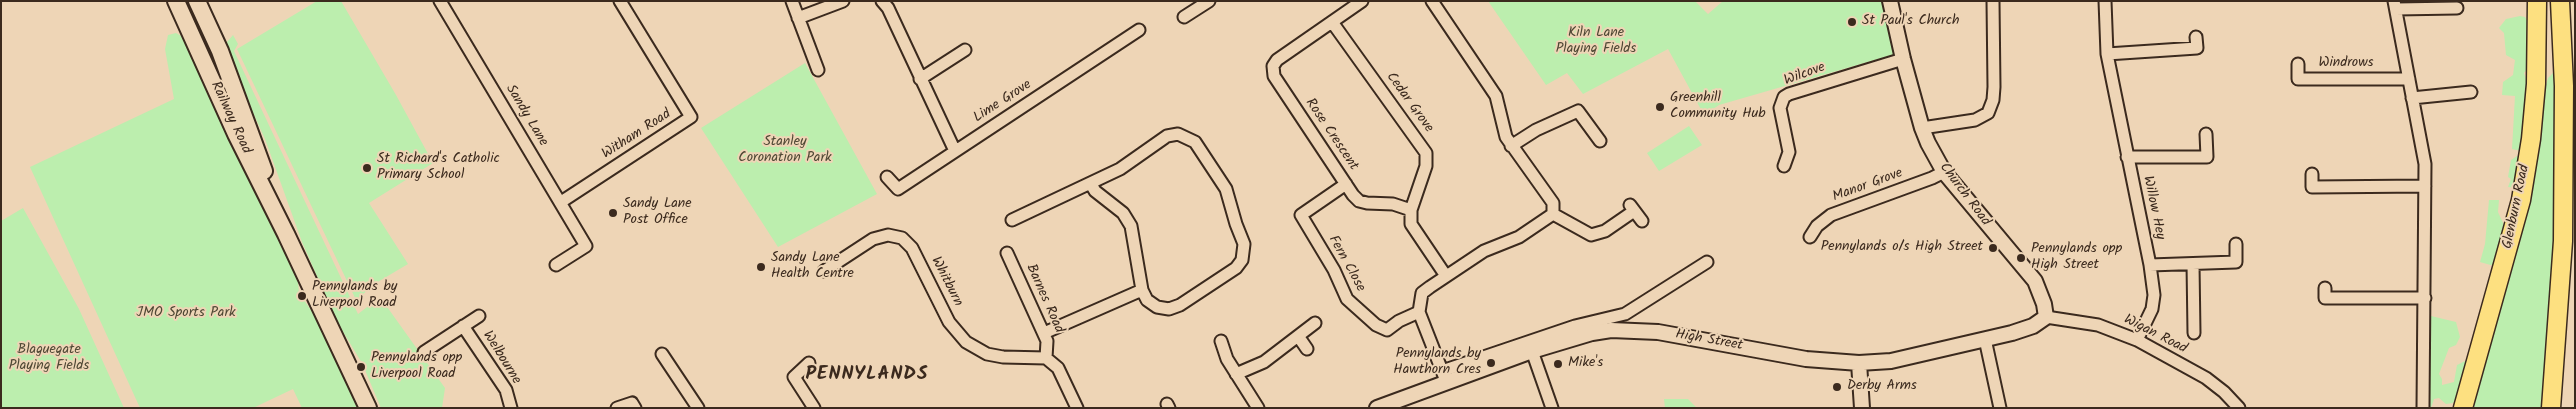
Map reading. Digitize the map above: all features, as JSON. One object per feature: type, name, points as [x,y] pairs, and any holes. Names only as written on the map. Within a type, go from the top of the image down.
[{"type":"main road","name":"Railway Road","points":[[176,1],[186,9],[236,134],[286,234],[368,408]]},
{"type":"main road","name":"Railway Road","points":[[197,1],[220,51],[286,234]]},
{"type":"main road","name":"Glenburn Road","points":[[2463,408],[2507,256],[2521,200],[2531,139],[2536,84],[2537,1]]},
{"type":"main road","points":[[2551,408],[2563,241],[2564,86],[2560,1]]},
{"type":"street","name":"Sandy Lane","points":[[440,1],[586,246],[556,265]]},
{"type":"street","name":"Witham Road","points":[[561,202],[691,117],[620,1]]},
{"type":"street","points":[[792,1],[818,70]]},
{"type":"street","points":[[798,18],[843,1]]},
{"type":"street","points":[[882,1],[888,8],[920,80],[955,151]]},
{"type":"street","points":[[1184,17],[1209,1]]},
{"type":"street","name":"Rose Crescent","points":[[1362,1],[1277,60],[1272,71],[1359,201],[1393,204],[1411,210]]},
{"type":"street","points":[[1432,1],[1496,96],[1503,129],[1511,146],[1553,203],[1553,214]]},
{"type":"street","name":"Church Road","points":[[1890,1],[1903,59],[1922,128],[1944,172],[2035,281],[2044,304],[2046,317]]},
{"type":"street","points":[[1922,128],[1974,120],[1988,112],[1993,100],[1994,87],[1993,1]]},
{"type":"street","name":"Willow Hey","points":[[2105,1],[2107,54],[2150,265],[2154,295],[2152,309],[2137,340]]},
{"type":"street","points":[[2423,408],[2425,164],[2395,5],[2457,8]]},
{"type":"street","name":"Cedar Grove","points":[[1332,22],[1426,153],[1426,166],[1411,210]]},
{"type":"street","name":"Lime Grove","points":[[887,178],[898,189],[1139,30]]},
{"type":"street","points":[[2107,54],[2196,48],[2196,37]]},
{"type":"street","points":[[920,80],[965,50]]},
{"type":"street","name":"Wilcove","points":[[1784,166],[1789,152],[1780,108],[1784,97],[1903,59]]},
{"type":"street","name":"Windrows","points":[[2298,64],[2298,80],[2409,79]]},
{"type":"street","points":[[2412,98],[2471,92]]},
{"type":"street","points":[[1511,146],[1536,130],[1578,111],[1600,141]]},
{"type":"street","points":[[1012,220],[1120,169],[1167,136],[1178,134],[1195,142],[1226,189],[1244,244],[1242,260],[1236,268],[1180,305],[1169,309],[1157,307],[1147,300],[1142,290],[1131,226],[1123,213],[1095,190],[1091,184]]},
{"type":"street","name":"Willow Hey","points":[[2127,158],[2207,157],[2206,134]]},
{"type":"street","name":"Manor Grove","points":[[1815,236],[1817,226],[1831,215],[1944,172]]},
{"type":"street","points":[[2312,174],[2312,187],[2425,186]]},
{"type":"street","points":[[1290,222],[1346,184]]},
{"type":"street","points":[[1553,214],[1591,235],[1605,231],[1632,208],[1642,221]]},
{"type":"street","points":[[1411,210],[1409,218],[1411,224],[1446,276]]},
{"type":"street","points":[[1553,214],[1519,237],[1484,251],[1422,293],[1419,312],[1444,376],[1575,326],[1625,314],[1707,262]]},
{"type":"street","name":"Fern Close","points":[[1301,215],[1334,270],[1347,299],[1359,312],[1376,325],[1388,330],[1399,321],[1419,312]]},
{"type":"street","name":"Whitburn","points":[[824,271],[873,239],[888,236],[902,238],[912,248],[949,322],[966,342],[986,354],[1003,357],[1046,358]]},
{"type":"street","points":[[2150,265],[2236,262],[2236,244]]},
{"type":"street","name":"Barnes Road","points":[[1007,253],[1047,341],[1046,358]]},
{"type":"street","points":[[2194,264],[2194,334]]},
{"type":"street","points":[[2325,288],[2325,298],[2425,298]]},
{"type":"street","points":[[1044,333],[1142,290]]},
{"type":"street","name":"Welbourne","points":[[424,352],[479,316]]},
{"type":"street","name":"High Street","points":[[1377,408],[1397,404],[1444,376],[1592,333],[1639,330],[1806,359],[1859,363],[1891,360],[1985,339],[2033,326],[2046,317]]},
{"type":"street","name":"Wigan Road","points":[[2046,317],[2098,325],[2137,340],[2216,385],[2239,408]]},
{"type":"street","points":[[1236,374],[1264,362],[1315,323]]},
{"type":"street","name":"Welbourne","points":[[463,326],[506,390],[511,408]]},
{"type":"street","points":[[1298,336],[1307,349]]},
{"type":"street","points":[[1985,339],[2000,408]]},
{"type":"street","points":[[1221,342],[1227,359],[1258,408]]},
{"type":"street","points":[[1532,351],[1552,408]]},
{"type":"street","points":[[662,354],[698,408]]},
{"type":"street","points":[[1046,358],[1058,368],[1077,408]]},
{"type":"street","points":[[1859,363],[1862,408]]},
{"type":"street","points":[[809,364],[794,377],[814,408]]},
{"type":"street","points":[[617,408],[632,401]]},
{"type":"green space","name":"St Richard's Catholic Primary School","points":[[317,1],[341,1],[433,163],[369,203],[408,264],[376,283],[356,300],[237,49]]},
{"type":"green space","name":"Kiln Lane Playing Fields","points":[[1488,1],[1695,1],[1708,14],[1723,1],[1885,1],[1899,53],[1719,105],[1704,115],[1668,49],[1583,94],[1567,73],[1546,85]]},
{"type":"green space","points":[[2520,16],[2525,17],[2529,23],[2528,68],[2524,73],[2529,87],[2521,151],[2512,149],[2515,96],[2502,95],[2503,82],[2513,75],[2515,60],[2506,55],[2504,33],[2499,28],[2506,19]]},
{"type":"green space","name":"JMO Sports Park","points":[[176,33],[187,39],[297,269],[299,293],[318,320],[361,408],[302,408],[293,389],[253,408],[140,408],[30,167],[174,99],[165,49],[168,35]]},
{"type":"green space","points":[[233,35],[238,44],[234,51],[358,314],[380,297],[445,388],[442,408],[381,408],[362,363],[337,322],[302,242],[265,139],[227,56],[227,42]]},
{"type":"green space","name":"Stanley Coronation Park","points":[[805,63],[877,194],[778,247],[701,128]]},
{"type":"green space","points":[[2553,73],[2560,89],[2549,408],[2472,408],[2529,205],[2540,139],[2544,91],[2548,78]]},
{"type":"green space","points":[[1689,126],[1702,145],[1659,171],[1647,153]]},
{"type":"green space","points":[[2517,156],[2520,158],[2515,188],[2508,187],[2511,179],[2508,177],[2511,160]]},
{"type":"green space","points":[[2489,200],[2499,200],[2498,212],[2505,227],[2494,266],[2480,262],[2485,244]]},
{"type":"green space","name":"Blaguegate Playing Fields","points":[[23,208],[79,309],[124,408],[1,408],[1,221]]},
{"type":"green space","points":[[2427,315],[2456,322],[2460,337],[2456,345],[2449,348],[2439,374],[2442,379],[2442,385],[2454,382],[2457,365],[2467,360],[2470,367],[2463,375],[2461,381],[2464,395],[2457,397],[2453,403],[2446,404],[2439,398],[2434,399],[2431,408],[2426,408]]},
{"type":"green space","points":[[1664,399],[1688,399],[1697,408],[1665,408]]},
{"type":"place","name":"St Paul's Church","points":[[1852,22]]},
{"type":"place","name":"Greenhill Community Hub","points":[[1660,107]]},
{"type":"place","name":"St Richard's Catholic Primary School","points":[[367,168]]},
{"type":"place","name":"Sandy Lane Post Office","points":[[613,213]]},
{"type":"place","name":"Pennylands o/s High Street","points":[[1993,248]]},
{"type":"place","name":"Pennylands opp High Street","points":[[2021,258]]},
{"type":"place","name":"Sandy Lane Health Centre","points":[[761,267]]},
{"type":"place","name":"Pennylands by Liverpool Road","points":[[302,296]]},
{"type":"place","name":"Pennylands by Hawthorn Cres","points":[[1491,363]]},
{"type":"place","name":"Mike's","points":[[1558,364]]},
{"type":"place","name":"Pennylands opp Liverpool Road","points":[[361,367]]},
{"type":"place","name":"Derby Arms","points":[[1837,387]]},
{"type":"district","name":"PENNYLANDS","points":[[867,376]]}]
